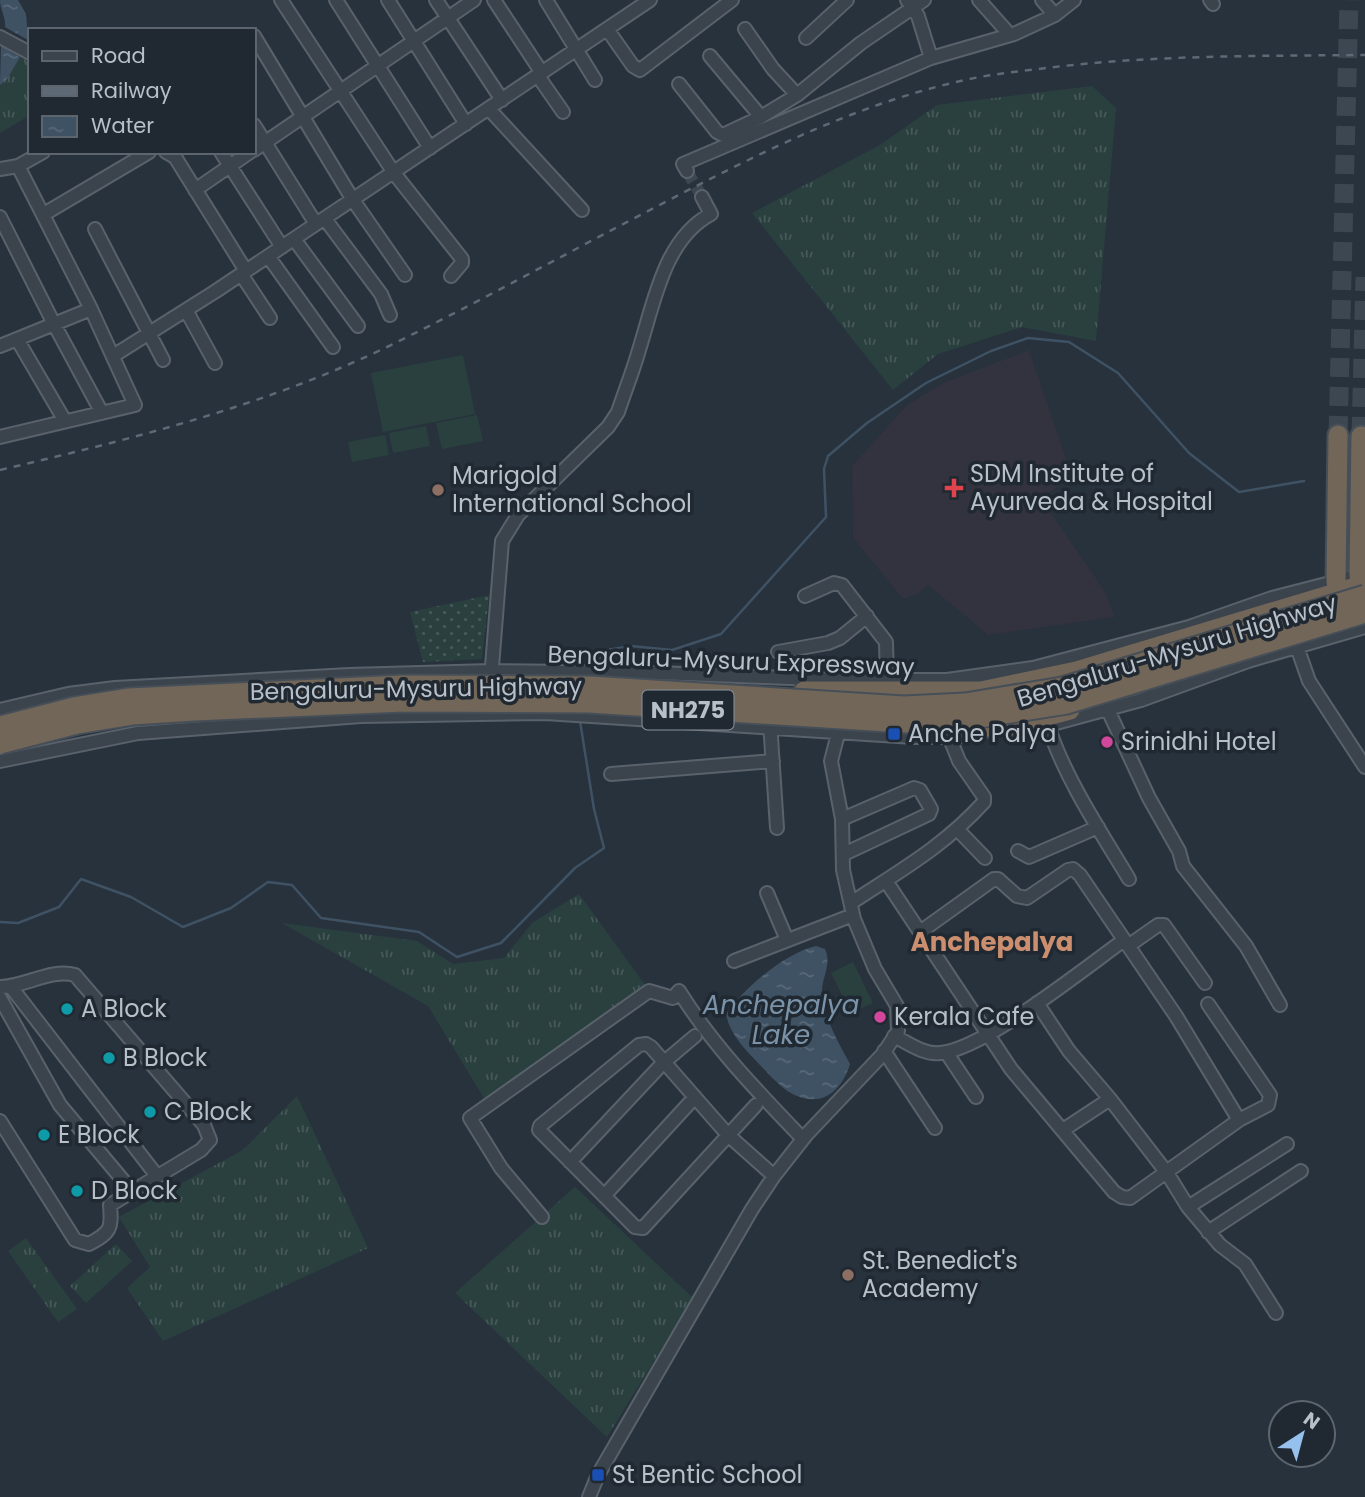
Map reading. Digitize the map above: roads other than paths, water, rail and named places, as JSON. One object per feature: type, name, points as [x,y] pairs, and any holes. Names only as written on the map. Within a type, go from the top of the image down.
[{"type":"highway","points":[[1336,582],[1338,435]]},
{"type":"highway","points":[[1361,436],[1363,578]]},
{"type":"highway","name":"Bengaluru-Mysuru Expressway","points":[[0,717],[30,709],[132,692],[491,675],[538,674],[981,691],[1076,671],[1363,578]]},
{"type":"highway","name":"Bengaluru-Mysuru Expressway","points":[[0,726],[74,707],[129,698],[402,685],[590,687],[904,706],[965,703],[1062,687],[1365,595]]},
{"type":"highway","name":"NH275","points":[[0,744],[66,726],[132,715],[403,702],[589,704],[904,723],[966,720],[1067,704],[1365,613]]},
{"type":"highway","name":"Bengaluru-Mysuru Highway","points":[[0,752],[81,732],[130,724],[305,712],[545,710],[839,729],[903,730],[1010,726],[1104,701],[1365,620]]},
{"type":"highway","points":[[104,696],[109,728]]},
{"type":"street","points":[[281,0],[394,173],[462,259],[462,263],[451,276]]},
{"type":"street","points":[[336,0],[430,148]]},
{"type":"street","points":[[388,0],[466,124]]},
{"type":"street","points":[[436,0],[502,100]]},
{"type":"street","points":[[390,315],[381,294],[256,148],[474,0]]},
{"type":"street","points":[[494,0],[563,112]]},
{"type":"street","points":[[546,0],[595,80]]},
{"type":"street","points":[[113,356],[244,273],[650,0]]},
{"type":"street","points":[[607,29],[639,70],[732,0]]},
{"type":"street","points":[[806,38],[847,0]]},
{"type":"street","points":[[979,0],[1010,36]]},
{"type":"street","points":[[1042,0],[1055,15]]},
{"type":"street","points":[[687,171],[683,164],[931,58],[1010,36],[1055,15],[1074,0]]},
{"type":"street","points":[[679,84],[717,132],[723,135],[761,117],[796,95],[915,3],[931,58]]},
{"type":"street","points":[[745,29],[771,67],[796,95]]},
{"type":"street","points":[[2,38],[27,52]]},
{"type":"street","points":[[256,39],[353,200],[405,275]]},
{"type":"street","points":[[710,56],[761,117]]},
{"type":"street","points":[[489,109],[582,210]]},
{"type":"street","points":[[0,169],[18,166],[39,154]]},
{"type":"street","points":[[44,214],[146,154]]},
{"type":"street","points":[[169,154],[174,157],[195,190],[271,318]]},
{"type":"street","points":[[221,154],[288,243],[358,326]]},
{"type":"street","points":[[195,190],[247,154]]},
{"type":"street","points":[[0,437],[135,405],[91,309],[18,166]]},
{"type":"street","points":[[491,675],[502,541],[518,515],[608,427],[618,412],[669,261],[686,232],[710,214],[702,197]]},
{"type":"street","points":[[0,217],[102,412]]},
{"type":"street","points":[[95,229],[163,360]]},
{"type":"street","points":[[268,257],[333,347]]},
{"type":"street","points":[[65,421],[5,341],[91,309]]},
{"type":"street","points":[[186,310],[215,363]]},
{"type":"street","name":"Bengaluru-Mysuru Expressway","points":[[846,686],[887,680],[947,680],[1033,668],[1189,627],[1272,598],[1363,578]]},
{"type":"street","points":[[805,596],[837,583],[867,615],[886,642],[887,680]]},
{"type":"street","points":[[778,652],[828,643],[840,638],[867,615]]},
{"type":"street","name":"NH275","points":[[839,729],[949,736],[1013,733],[1108,710],[1248,661],[1365,627]]},
{"type":"street","points":[[1297,647],[1309,681],[1365,767]]},
{"type":"street","name":"Bengaluru-Mysuru Expressway","points":[[0,710],[68,694],[115,688],[349,675],[491,675]]},
{"type":"street","points":[[589,1497],[598,1475],[774,1175],[803,1139],[884,1051],[898,1031],[897,1006],[875,969],[852,909],[843,870],[842,819],[831,761],[846,686]]},
{"type":"street","name":"NH275","points":[[0,761],[81,743],[152,732],[361,716],[545,710]]},
{"type":"street","points":[[1108,710],[1183,866],[1246,946],[1280,1005]]},
{"type":"street","points":[[771,725],[777,828]]},
{"type":"street","points":[[1048,725],[1053,743],[1097,827],[1129,879]]},
{"type":"street","points":[[734,961],[787,940],[852,909],[886,881],[921,859],[958,830],[983,803],[984,798],[959,761],[949,736]]},
{"type":"street","points":[[611,774],[773,761]]},
{"type":"street","points":[[842,819],[914,788],[920,790],[931,808],[929,814],[844,854]]},
{"type":"street","points":[[1018,851],[1029,856],[1097,827]]},
{"type":"street","points":[[958,830],[985,858]]},
{"type":"street","points":[[920,932],[994,879],[998,879],[1017,896],[1027,898],[1073,869],[1080,875],[1176,1016],[1239,1119]]},
{"type":"street","points":[[886,881],[1011,1069],[1114,1192],[1122,1197],[1130,1198],[1239,1119],[1268,1105],[1271,1098],[1208,1004]]},
{"type":"street","points":[[767,893],[787,940]]},
{"type":"street","points":[[894,1036],[932,1053],[946,1052],[986,1034],[1158,925],[1164,925],[1205,983]]},
{"type":"street","points":[[0,1121],[75,1240],[89,1244],[106,1235],[111,1225],[110,1205],[201,1150],[210,1140],[204,1125],[75,975],[65,972],[6,987],[50,1038],[157,1176]]},
{"type":"street","points":[[542,1217],[501,1168],[470,1118],[649,991],[673,998],[679,991],[714,1040],[762,1097],[803,1139]]},
{"type":"street","points":[[0,998],[60,1105],[132,1191]]},
{"type":"street","points":[[1037,1003],[1069,1051],[1167,1173],[1188,1207],[1220,1245],[1245,1264],[1276,1313]]},
{"type":"street","points":[[570,1162],[663,1063],[695,1036]]},
{"type":"street","points":[[32,1052],[50,1038]]},
{"type":"street","points":[[756,1105],[728,1135],[643,1228],[635,1227],[539,1131],[540,1126],[639,1045],[646,1044],[728,1135],[774,1175]]},
{"type":"street","points":[[884,1051],[935,1128]]},
{"type":"street","points":[[946,1052],[976,1097]]},
{"type":"street","points":[[604,1196],[695,1097]]},
{"type":"street","points":[[1063,1130],[1110,1099]]},
{"type":"street","points":[[1188,1207],[1287,1144]]},
{"type":"street","points":[[1209,1232],[1301,1171]]},
{"type":"water","points":[[0,0],[18,0],[26,14],[28,40],[5,27]]},
{"type":"water","points":[[1,46],[20,57],[7,79],[0,85]]},
{"type":"water","name":"Anchepalya Lake","points":[[816,946],[825,949],[827,955],[822,992],[826,1011],[832,1030],[850,1064],[842,1081],[831,1094],[807,1099],[797,1096],[776,1082],[748,1053],[731,1029],[726,1014],[743,993],[766,973],[791,956]]},
{"type":"waterway","points":[[594,667],[607,650],[631,646],[672,650],[721,634],[826,517],[824,469],[828,456],[867,423],[926,383],[991,351],[1028,338],[1069,342],[1118,373],[1189,453],[1239,492],[1304,481]]},
{"type":"waterway","points":[[0,922],[18,923],[59,907],[81,879],[131,897],[183,927],[231,908],[268,882],[292,885],[321,918],[419,932],[457,957],[501,943],[575,868],[604,848],[594,809],[580,721]]},
{"type":"tunnel","points":[[1338,435],[1349,0]]},
{"type":"tunnel","points":[[687,171],[702,197]]},
{"type":"tunnel","points":[[1361,436],[1365,277]]},
{"type":"railway","points":[[0,470],[197,419],[293,387],[340,368],[423,329],[739,164],[808,132],[915,93],[987,76],[1085,64],[1205,57],[1365,55]]},
{"type":"place","name":"SDM Institute of Ayurveda & Hospital","points":[[954,488]]},
{"type":"place","name":"Marigold International School","points":[[438,490]]},
{"type":"place","name":"Anche Palya","points":[[894,734]]},
{"type":"place","name":"Srinidhi Hotel","points":[[1107,742]]},
{"type":"place","name":"A Block","points":[[67,1009]]},
{"type":"place","name":"Kerala Cafe","points":[[880,1017]]},
{"type":"place","name":"B Block","points":[[109,1058]]},
{"type":"place","name":"C Block","points":[[150,1112]]},
{"type":"place","name":"E Block","points":[[44,1135]]},
{"type":"place","name":"D Block","points":[[77,1191]]},
{"type":"place","name":"St. Benedict's Academy","points":[[848,1275]]},
{"type":"place","name":"St Bentic School","points":[[598,1475]]},
{"type":"district","name":"Anchepalya","points":[[992,942]]}]
